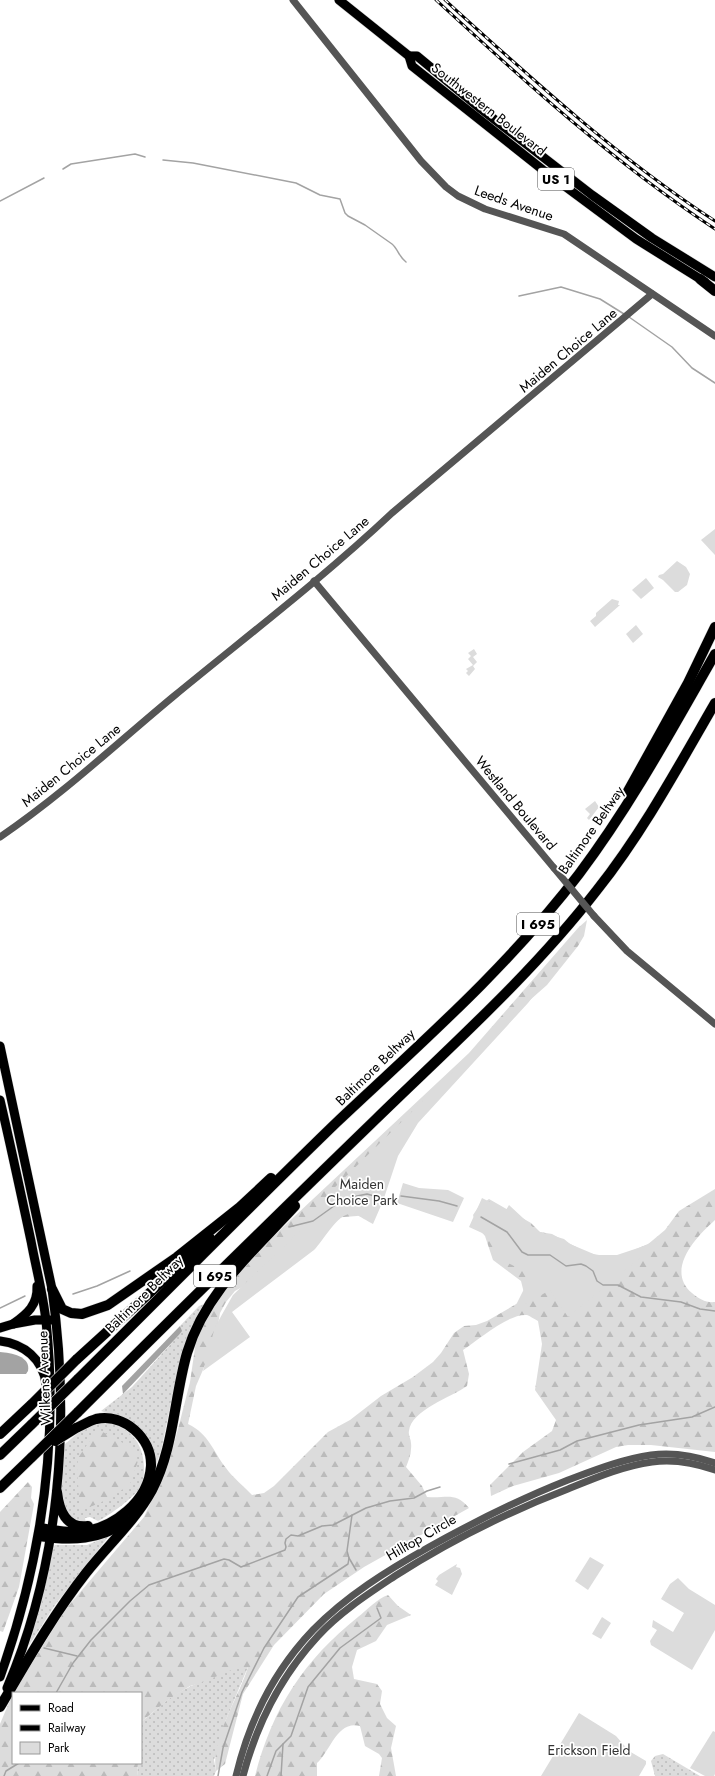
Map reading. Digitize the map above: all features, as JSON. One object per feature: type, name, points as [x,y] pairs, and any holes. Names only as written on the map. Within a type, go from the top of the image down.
[{"type":"highway","points":[[700,280],[715,289]]},
{"type":"highway","points":[[619,816],[626,793],[688,683],[715,626]]},
{"type":"highway","name":"Baltimore Beltway","points":[[0,1455],[296,1162],[456,1009],[517,947],[578,875],[619,816],[715,654]]},
{"type":"highway","name":"I 695","points":[[0,1488],[269,1222],[504,995],[569,925],[624,855],[654,810],[715,703]]},
{"type":"highway","points":[[40,1532],[80,1539],[105,1533],[127,1520],[156,1481],[165,1458],[187,1352],[213,1300],[241,1261],[274,1228],[354,1141]]},
{"type":"highway","points":[[52,1289],[62,1309],[71,1313],[82,1314],[102,1308],[177,1257],[240,1207],[281,1168],[296,1162]]},
{"type":"highway","points":[[0,1434],[76,1360],[202,1246],[237,1212],[240,1207]]},
{"type":"highway","points":[[0,1706],[57,1613],[86,1573],[128,1526],[141,1501],[151,1465],[147,1446],[136,1431],[121,1422],[104,1418],[92,1421],[76,1428],[32,1457]]},
{"type":"highway","points":[[57,1492],[58,1503],[63,1516],[70,1523],[79,1526],[90,1526],[110,1519],[141,1501]]},
{"type":"main road","name":"Southwestern Boulevard","points":[[339,0],[409,56],[412,66],[543,170],[636,239],[700,280]]},
{"type":"main road","name":"Southwestern Boulevard","points":[[409,56],[417,56],[551,164],[604,204],[652,238],[715,277]]},
{"type":"main road","name":"Wilkens Avenue","points":[[0,1046],[52,1289],[60,1372],[57,1492],[51,1534],[29,1625],[0,1706]]},
{"type":"main road","name":"Wilkens Avenue","points":[[0,1100],[35,1261],[46,1321],[50,1373],[49,1458],[40,1532],[22,1610],[0,1677]]},
{"type":"main road","points":[[13,1324],[24,1316],[33,1306],[37,1290],[35,1261]]},
{"type":"main road","points":[[0,1328],[35,1320],[56,1320]]},
{"type":"main road","points":[[0,1334],[35,1326],[46,1321]]},
{"type":"main road","points":[[0,1341],[21,1347],[29,1352],[40,1364],[45,1378],[50,1423]]},
{"type":"street","name":"Leeds Avenue","points":[[293,0],[421,161],[458,196],[485,209],[564,234],[577,241],[715,336]]},
{"type":"street","name":"Maiden Choice Lane","points":[[0,837],[60,793],[356,547],[392,513],[628,316],[652,294]]},
{"type":"street","name":"Westland Boulevard","points":[[314,581],[594,916],[628,951],[715,1024]]},
{"type":"street","name":"Hilltop Circle","points":[[236,1776],[242,1750],[263,1700],[277,1675],[293,1653],[313,1630],[334,1610],[358,1591],[387,1572],[451,1535],[503,1508],[539,1492],[620,1462],[652,1454],[669,1454],[686,1455],[715,1463]]},
{"type":"street","name":"Hilltop Circle","points":[[243,1776],[254,1740],[270,1704],[299,1658],[319,1634],[339,1616],[390,1579],[441,1549],[506,1515],[564,1490],[623,1469],[654,1462],[669,1461],[686,1463],[715,1470]]},
{"type":"green space","points":[[715,529],[715,555],[701,540]]},
{"type":"green space","points":[[677,561],[686,567],[690,574],[687,585],[678,592],[675,592],[658,577]]},
{"type":"green space","points":[[646,578],[654,588],[641,599],[632,590]]},
{"type":"green space","points":[[612,599],[619,601],[618,605],[620,605],[595,627],[590,621],[596,616],[596,613]]},
{"type":"green space","points":[[636,625],[643,634],[633,643],[626,634]]},
{"type":"green space","points":[[474,649],[477,654],[473,657],[477,662],[473,666],[475,669],[469,676],[466,673],[468,671],[466,669],[473,665],[468,659],[471,656],[468,653]]},
{"type":"green space","points":[[595,801],[599,807],[589,820],[587,818],[590,814],[585,809]]},
{"type":"green space","points":[[587,920],[584,936],[578,946],[547,985],[496,1030],[410,1126],[369,1211],[357,1216],[331,1218],[246,1285],[235,1291],[226,1302],[220,1313],[215,1342],[196,1386],[188,1424],[206,1438],[229,1472],[252,1495],[264,1493],[274,1486],[328,1432],[350,1420],[381,1396],[413,1377],[433,1362],[441,1353],[454,1333],[464,1326],[476,1325],[487,1321],[518,1303],[524,1293],[521,1281],[493,1260],[485,1236],[477,1227],[473,1215],[479,1206],[489,1199],[531,1223],[540,1232],[552,1234],[587,1253],[611,1257],[647,1245],[665,1230],[679,1211],[715,1189],[715,1220],[700,1235],[686,1254],[682,1264],[682,1274],[684,1284],[692,1293],[703,1300],[715,1302],[715,1452],[651,1445],[628,1445],[616,1447],[559,1473],[513,1486],[491,1496],[490,1485],[523,1452],[552,1431],[556,1420],[535,1390],[542,1344],[538,1321],[527,1315],[512,1318],[494,1328],[463,1350],[469,1374],[467,1386],[424,1410],[411,1423],[409,1431],[411,1450],[406,1467],[422,1486],[427,1497],[450,1497],[459,1499],[469,1508],[364,1567],[324,1594],[274,1645],[243,1694],[225,1764],[216,1771],[215,1759],[221,1732],[248,1667],[236,1668],[201,1683],[190,1686],[169,1699],[142,1721],[142,1692],[14,1692],[65,1610],[144,1517],[168,1464],[190,1382],[197,1334],[220,1297],[248,1262],[281,1229],[469,1053],[578,928]]},
{"type":"green space","name":"Maiden Choice Park","points":[[546,980],[528,1003],[418,1123],[398,1156],[383,1201],[373,1224],[354,1214],[348,1214],[337,1221],[314,1250],[232,1312],[250,1337],[203,1371],[215,1327],[233,1295],[323,1209],[328,1194]]},
{"type":"green space","name":"Maiden Choice Park","points":[[403,1183],[419,1188],[448,1190],[464,1198],[453,1222],[397,1203]]},
{"type":"green space","points":[[482,1198],[506,1210],[509,1205],[537,1231],[564,1239],[570,1244],[596,1255],[622,1255],[655,1241],[657,1244],[568,1317],[550,1290],[517,1309],[515,1307],[529,1279],[526,1272],[494,1256],[492,1253],[496,1245],[493,1238],[469,1227]]},
{"type":"green space","points":[[204,1304],[190,1330],[178,1368],[161,1451],[148,1487],[153,1457],[151,1445],[146,1436],[139,1428],[129,1422],[101,1411],[132,1387],[178,1336],[181,1331],[180,1326],[199,1306]]},
{"type":"green space","points":[[107,1422],[122,1428],[134,1438],[138,1444],[143,1459],[143,1482],[134,1495],[98,1521],[90,1517],[85,1518],[86,1524],[74,1522],[68,1516],[64,1508],[62,1497],[62,1474],[65,1444],[85,1427]]},
{"type":"green space","points":[[101,1431],[134,1449],[138,1461],[131,1482],[127,1487],[98,1504],[86,1508],[80,1508],[77,1471],[78,1458],[95,1433]]},
{"type":"green space","points":[[28,1482],[32,1487],[31,1498],[34,1504],[19,1587],[3,1632],[0,1631],[0,1512]]},
{"type":"green space","points":[[109,1536],[55,1605],[28,1647],[40,1608],[52,1548],[55,1545],[87,1545]]},
{"type":"green space","points":[[590,1557],[604,1565],[588,1590],[575,1581]]},
{"type":"green space","points":[[457,1564],[456,1567],[460,1568],[462,1574],[452,1595],[435,1585],[438,1581],[436,1579],[439,1575]]},
{"type":"green space","points":[[678,1578],[689,1589],[715,1605],[715,1630],[692,1670],[651,1645],[650,1641],[657,1630],[652,1627],[653,1620],[673,1632],[684,1613],[661,1599],[670,1584]]},
{"type":"green space","points":[[388,1595],[398,1606],[411,1615],[387,1625],[376,1641],[357,1650],[352,1667],[354,1679],[377,1684],[382,1691],[380,1704],[387,1718],[396,1726],[391,1748],[396,1776],[379,1776],[382,1758],[379,1754],[365,1746],[360,1726],[352,1725],[340,1732],[317,1763],[317,1776],[255,1776],[262,1752],[281,1708],[306,1669],[339,1633],[376,1601]]},
{"type":"green space","points":[[602,1617],[611,1623],[601,1639],[592,1634]]},
{"type":"green space","points":[[236,1667],[248,1667],[225,1722],[214,1760],[216,1771],[214,1776],[137,1776],[138,1764],[142,1764],[142,1721],[166,1701],[194,1685]]},
{"type":"green space","points":[[12,1695],[12,1764],[138,1764],[137,1776],[0,1776],[0,1724]]},
{"type":"green space","name":"Erickson Field","points":[[579,1713],[616,1736],[629,1751],[646,1761],[646,1764],[639,1776],[541,1776]]},
{"type":"green space","points":[[713,1731],[715,1732],[715,1774],[714,1776],[705,1776],[690,1768]]},
{"type":"green space","points":[[663,1754],[700,1776],[655,1776],[651,1761],[655,1756]]},
{"type":"shaded area","points":[[180,1326],[182,1331],[178,1336],[123,1394],[122,1386]]},
{"type":"shaded area","points":[[0,1352],[14,1354],[23,1359],[28,1366],[28,1371],[26,1374],[0,1374]]},
{"type":"waterway","points":[[63,169],[71,164],[135,154],[145,157]]},
{"type":"waterway","points":[[163,160],[193,163],[296,183],[320,195],[340,199],[345,213],[348,216],[365,225],[392,244],[406,262]]},
{"type":"waterway","points":[[0,201],[44,178]]},
{"type":"waterway","points":[[519,296],[561,287],[600,299],[624,314]]},
{"type":"waterway","points":[[629,317],[672,347],[692,368],[715,383]]},
{"type":"waterway","points":[[289,1227],[313,1221],[341,1201],[367,1194],[378,1197]]},
{"type":"waterway","points":[[401,1196],[439,1201],[457,1206]]},
{"type":"waterway","points":[[481,1217],[507,1232],[522,1252],[528,1255],[550,1255],[566,1266],[581,1264],[593,1271],[597,1281],[603,1285],[618,1285],[641,1297],[681,1302],[700,1309],[715,1311]]},
{"type":"waterway","points":[[73,1294],[97,1286],[130,1271]]},
{"type":"waterway","points":[[0,1308],[25,1296]]},
{"type":"waterway","points":[[509,1464],[560,1450],[577,1441],[639,1425],[692,1417],[715,1407]]},
{"type":"waterway","points":[[57,1692],[73,1663],[91,1640],[130,1601],[149,1585],[224,1559],[229,1560],[241,1567],[285,1550],[286,1539],[291,1535],[298,1536],[322,1526],[333,1525],[366,1508],[390,1501],[414,1498],[427,1491],[440,1487]]},
{"type":"waterway","points":[[218,1776],[223,1748],[242,1692],[264,1648],[298,1597],[348,1564],[349,1558],[347,1551],[352,1515]]},
{"type":"waterway","points":[[349,1558],[356,1570]]},
{"type":"waterway","points":[[267,1776],[276,1751],[291,1736],[308,1687],[340,1648],[381,1618],[377,1608]]},
{"type":"waterway","points":[[44,1648],[77,1656]]},
{"type":"waterway","points":[[281,1776],[283,1744]]},
{"type":"waterway","points":[[4,1776],[6,1771],[17,1764]]},
{"type":"railway","points":[[436,0],[537,91],[605,149],[677,203],[715,229]]},
{"type":"railway","points":[[445,0],[543,88],[609,144],[644,171],[715,221]]}]
